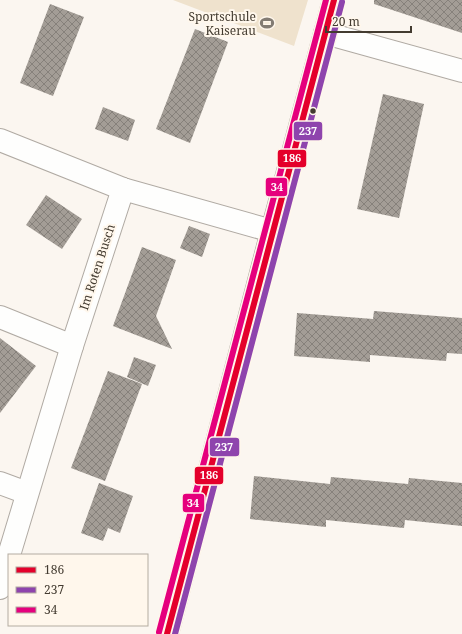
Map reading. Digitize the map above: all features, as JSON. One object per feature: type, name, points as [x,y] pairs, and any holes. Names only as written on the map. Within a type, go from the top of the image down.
[{"type":"street","points":[[167,634],[334,0]]},
{"type":"street","points":[[325,33],[462,71]]},
{"type":"street","points":[[0,140],[123,189],[272,231]]},
{"type":"street","name":"Im Roten Busch","points":[[10,554],[72,346],[123,189]]},
{"type":"street","points":[[0,317],[72,346]]},
{"type":"street","points":[[0,483],[27,493]]},
{"type":"street","name":"Im Roten Busch","points":[[0,588],[8,560]]},
{"type":"shaded area","name":"Sportschule Kaiserau","points":[[173,0],[308,0],[294,46]]},
{"type":"building","points":[[374,0],[462,0],[462,33],[374,4]]},
{"type":"building","points":[[50,4],[84,17],[53,96],[20,83]]},
{"type":"building","points":[[195,29],[228,42],[190,143],[156,129]]},
{"type":"building","points":[[383,94],[424,104],[399,218],[357,209]]},
{"type":"building","points":[[103,107],[135,120],[128,141],[95,129]]},
{"type":"building","points":[[46,195],[82,219],[62,249],[26,225]]},
{"type":"building","points":[[189,226],[210,234],[202,257],[180,248]]},
{"type":"building","points":[[142,247],[176,260],[156,316],[172,349],[113,326]]},
{"type":"building","points":[[374,311],[462,318],[462,354],[447,353],[446,361],[370,355],[370,362],[294,356],[297,313],[373,319]]},
{"type":"building","points":[[0,338],[36,366],[0,413]]},
{"type":"building","points":[[134,357],[156,365],[148,386],[127,377]]},
{"type":"building","points":[[108,371],[142,384],[105,481],[71,468]]},
{"type":"building","points":[[254,476],[330,484],[331,477],[408,484],[409,478],[462,483],[462,526],[405,520],[404,528],[326,520],[326,527],[250,519]]},
{"type":"building","points":[[99,483],[133,496],[120,533],[108,528],[103,541],[81,533]]},
{"type":"transit line","name":"34","points":[[159,632],[326,0]]},
{"type":"transit line","name":"186","points":[[167,634],[334,0]]},
{"type":"transit line","name":"237","points":[[175,634],[342,2]]},
{"type":"place","name":"Sportschule Kaiserau","points":[[267,23]]}]
